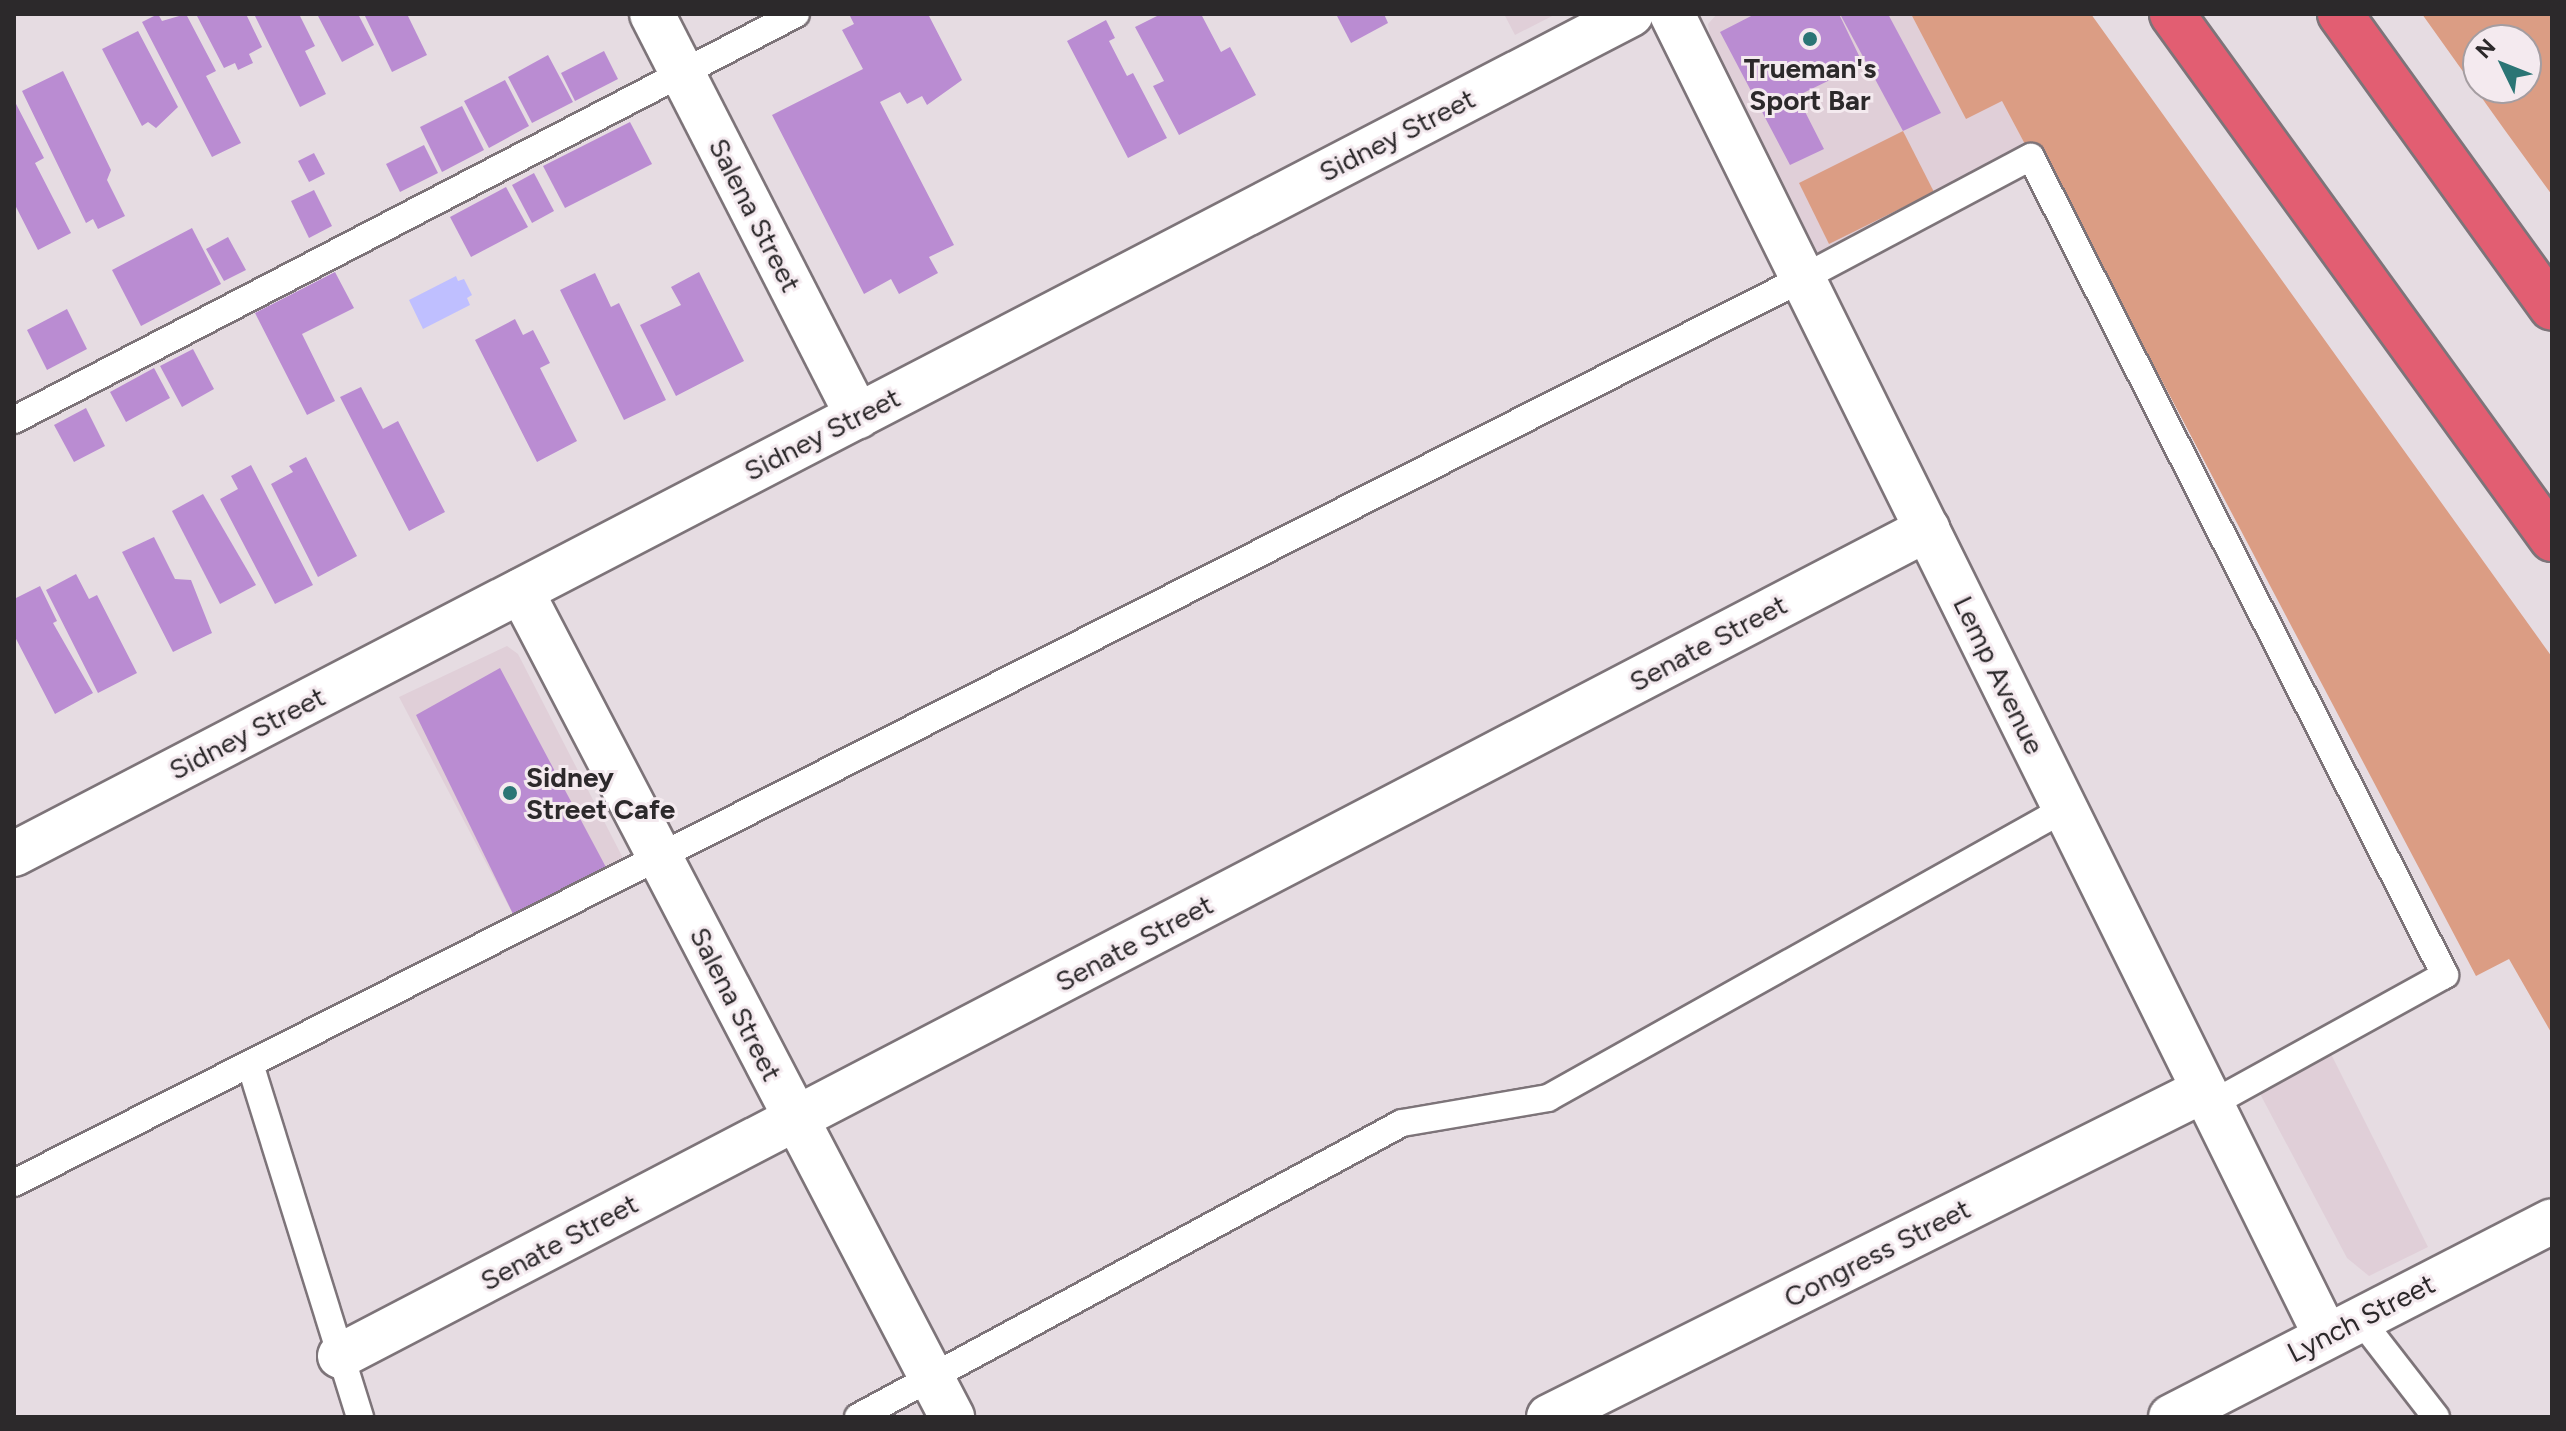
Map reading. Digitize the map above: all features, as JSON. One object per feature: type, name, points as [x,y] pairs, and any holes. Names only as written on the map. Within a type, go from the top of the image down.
[{"type":"highway","points":[[2172,14],[2552,539]]},
{"type":"highway","points":[[2340,14],[2552,308]]},
{"type":"street","name":"Salena Street","points":[[652,14],[858,416]]},
{"type":"street","name":"Sidney Street","points":[[14,854],[1631,14]]},
{"type":"street","name":"Lemp Avenue","points":[[1672,14],[2208,1097],[2343,1327]]},
{"type":"street","name":"Senate Street","points":[[340,1356],[1927,529]]},
{"type":"street","name":"Salena Street","points":[[521,591],[952,1417]]},
{"type":"street","name":"Congress Street","points":[[1549,1417],[2208,1097]]},
{"type":"street","name":"Lynch Street","points":[[2171,1417],[2552,1221]]},
{"type":"lane","points":[[14,420],[796,14]]},
{"type":"lane","points":[[14,1183],[251,1067],[659,856],[1803,278],[2031,157],[2445,975],[2208,1097]]},
{"type":"lane","points":[[858,1417],[1402,1123],[1548,1098],[2066,808]]},
{"type":"lane","points":[[251,1067],[360,1417]]},
{"type":"lane","points":[[2343,1327],[2436,1417]]},
{"type":"shaded area","points":[[1504,14],[1556,14],[1515,35]]},
{"type":"shaded area","points":[[1717,14],[1911,14],[1966,118],[2002,100],[2027,148],[1818,253],[1712,49],[1708,24]]},
{"type":"shaded area","points":[[1911,14],[2091,14],[2552,657],[2552,1034],[2509,959],[2476,976],[2037,144],[2027,148],[2002,101],[1966,119]]},
{"type":"shaded area","points":[[2422,14],[2552,14],[2552,195],[2487,104],[2542,104],[2542,24],[2462,24],[2462,70]]},
{"type":"shaded area","points":[[1903,131],[1934,192],[1829,244],[1799,183]]},
{"type":"shaded area","name":"Sidney Street Cafe","points":[[507,646],[518,654],[625,862],[515,918],[399,697]]},
{"type":"shaded area","points":[[2330,1052],[2428,1247],[2369,1276],[2347,1258],[2258,1090]]},
{"type":"water","points":[[456,276],[458,281],[464,279],[472,295],[467,298],[470,305],[423,329],[409,300]]},
{"type":"building","points":[[158,14],[162,21],[186,14],[216,71],[206,76],[241,143],[212,157],[142,22]]},
{"type":"building","points":[[196,14],[246,14],[262,47],[249,54],[253,63],[238,70],[235,63],[224,68]]},
{"type":"building","points":[[254,14],[299,14],[315,46],[305,51],[326,94],[300,107]]},
{"type":"building","points":[[317,14],[358,14],[374,45],[342,62]]},
{"type":"building","points":[[364,14],[407,14],[427,55],[392,72]]},
{"type":"building","points":[[849,14],[928,14],[962,80],[927,105],[922,96],[907,104],[900,92],[880,102],[954,245],[929,257],[938,273],[899,294],[891,279],[864,294],[772,115],[863,69],[842,30],[854,24]]},
{"type":"building","points":[[1161,14],[1201,14],[1221,52],[1230,47],[1256,95],[1179,135],[1153,86],[1164,81],[1135,27]]},
{"type":"building","points":[[1336,14],[1384,14],[1388,23],[1351,43]]},
{"type":"building","points":[[1755,14],[1839,14],[1863,64],[1797,96],[1824,149],[1790,165],[1720,32]]},
{"type":"building","points":[[1840,14],[1888,14],[1941,113],[1903,131]]},
{"type":"building","points":[[1106,20],[1115,38],[1109,41],[1127,76],[1133,73],[1167,138],[1128,158],[1067,41]]},
{"type":"building","points":[[138,31],[178,107],[156,128],[148,122],[142,126],[102,49]]},
{"type":"building","points":[[604,51],[618,79],[575,101],[561,73]]},
{"type":"building","points":[[548,55],[573,102],[532,123],[508,77]]},
{"type":"building","points":[[63,71],[111,170],[107,180],[125,216],[98,229],[93,219],[86,223],[22,91]]},
{"type":"building","points":[[505,80],[529,126],[489,148],[464,101]]},
{"type":"building","points":[[14,100],[44,158],[35,163],[71,233],[38,250],[14,203]]},
{"type":"building","points":[[462,106],[484,150],[442,172],[420,127]]},
{"type":"building","points":[[630,122],[652,164],[565,208],[543,166]]},
{"type":"building","points":[[424,145],[438,173],[400,192],[386,164]]},
{"type":"building","points":[[314,153],[325,174],[309,182],[298,161]]},
{"type":"building","points":[[534,173],[554,211],[532,223],[512,185]]},
{"type":"building","points":[[506,187],[528,227],[471,257],[450,217]]},
{"type":"building","points":[[314,190],[332,226],[309,238],[291,201]]},
{"type":"building","points":[[192,228],[221,284],[141,326],[112,270]]},
{"type":"building","points":[[228,237],[246,270],[224,281],[206,249]]},
{"type":"building","points":[[335,272],[354,308],[302,334],[335,401],[307,415],[255,313]]},
{"type":"building","points":[[699,272],[744,361],[676,396],[640,325],[681,305],[671,287]]},
{"type":"building","points":[[595,273],[611,307],[619,303],[666,400],[624,420],[560,290]]},
{"type":"building","points":[[67,309],[87,349],[47,370],[27,330]]},
{"type":"building","points":[[515,319],[523,335],[533,330],[550,363],[540,368],[577,441],[537,462],[475,340]]},
{"type":"building","points":[[193,349],[214,389],[182,407],[160,366]]},
{"type":"building","points":[[154,368],[170,398],[126,422],[110,392]]},
{"type":"building","points":[[361,387],[383,429],[398,421],[445,512],[409,531],[340,397]]},
{"type":"building","points":[[86,408],[105,446],[74,462],[54,425]]},
{"type":"building","points":[[306,457],[357,556],[318,577],[271,484],[293,472],[289,466]]},
{"type":"building","points":[[251,465],[313,585],[275,604],[220,499],[238,489],[231,476]]},
{"type":"building","points":[[203,494],[256,585],[220,604],[172,511]]},
{"type":"building","points":[[154,537],[175,579],[191,580],[212,633],[173,652],[122,552]]},
{"type":"building","points":[[76,574],[89,599],[97,595],[137,673],[98,693],[46,590]]},
{"type":"building","points":[[40,586],[57,621],[53,623],[93,693],[55,714],[14,635],[14,599]]},
{"type":"building","name":"Sidney Street Cafe","points":[[500,668],[608,871],[515,918],[416,715]]},
{"type":"place","name":"Trueman's Sport Bar","points":[[1810,39]]},
{"type":"place","name":"Sidney Street Cafe","points":[[510,793]]}]
